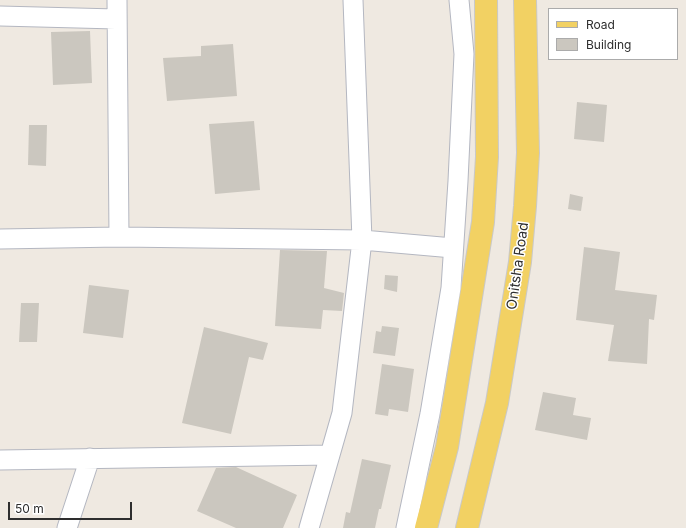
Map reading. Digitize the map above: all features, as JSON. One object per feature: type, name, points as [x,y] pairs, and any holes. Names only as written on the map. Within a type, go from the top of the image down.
[{"type":"main road","points":[[426,528],[447,447],[483,222],[487,157],[486,0]]},
{"type":"main road","name":"Onitsha Road","points":[[467,528],[497,403],[520,262],[528,153],[525,0]]},
{"type":"street","points":[[117,0],[119,237]]},
{"type":"street","points":[[309,528],[342,413],[362,240],[353,0]]},
{"type":"street","points":[[406,528],[430,414],[451,288],[464,54],[460,0]]},
{"type":"street","points":[[0,16],[116,19]]},
{"type":"street","points":[[0,239],[119,237],[362,240],[453,248]]},
{"type":"street","points":[[0,460],[330,455]]},
{"type":"street","points":[[67,528],[90,458]]},
{"type":"building","points":[[90,31],[92,83],[53,85],[51,32]]},
{"type":"building","points":[[233,44],[237,96],[167,101],[163,58],[201,56],[201,46]]},
{"type":"building","points":[[577,102],[607,105],[604,142],[574,139]]},
{"type":"building","points":[[254,121],[260,190],[215,194],[209,124]]},
{"type":"building","points":[[29,125],[47,125],[46,166],[28,165]]},
{"type":"building","points":[[570,194],[583,197],[581,211],[568,209]]},
{"type":"building","points":[[584,247],[620,252],[615,290],[657,295],[654,320],[649,319],[647,364],[608,361],[614,325],[576,320]]},
{"type":"building","points":[[280,250],[327,251],[324,288],[344,293],[342,311],[323,310],[321,329],[275,326]]},
{"type":"building","points":[[385,275],[398,276],[397,292],[384,289]]},
{"type":"building","points":[[89,285],[129,290],[123,338],[83,333]]},
{"type":"building","points":[[21,303],[39,303],[37,342],[19,342]]},
{"type":"building","points":[[382,326],[399,328],[395,356],[373,353],[376,331],[381,332]]},
{"type":"building","points":[[204,327],[268,343],[263,360],[249,357],[231,434],[182,423]]},
{"type":"building","points":[[382,364],[414,369],[408,412],[389,409],[388,416],[375,414]]},
{"type":"building","points":[[543,392],[576,398],[573,415],[591,418],[587,440],[535,430]]},
{"type":"building","points":[[362,459],[391,465],[381,509],[379,509],[375,528],[343,528],[346,512],[350,513]]},
{"type":"building","points":[[236,467],[297,495],[283,528],[236,528],[197,511],[216,468]]}]
